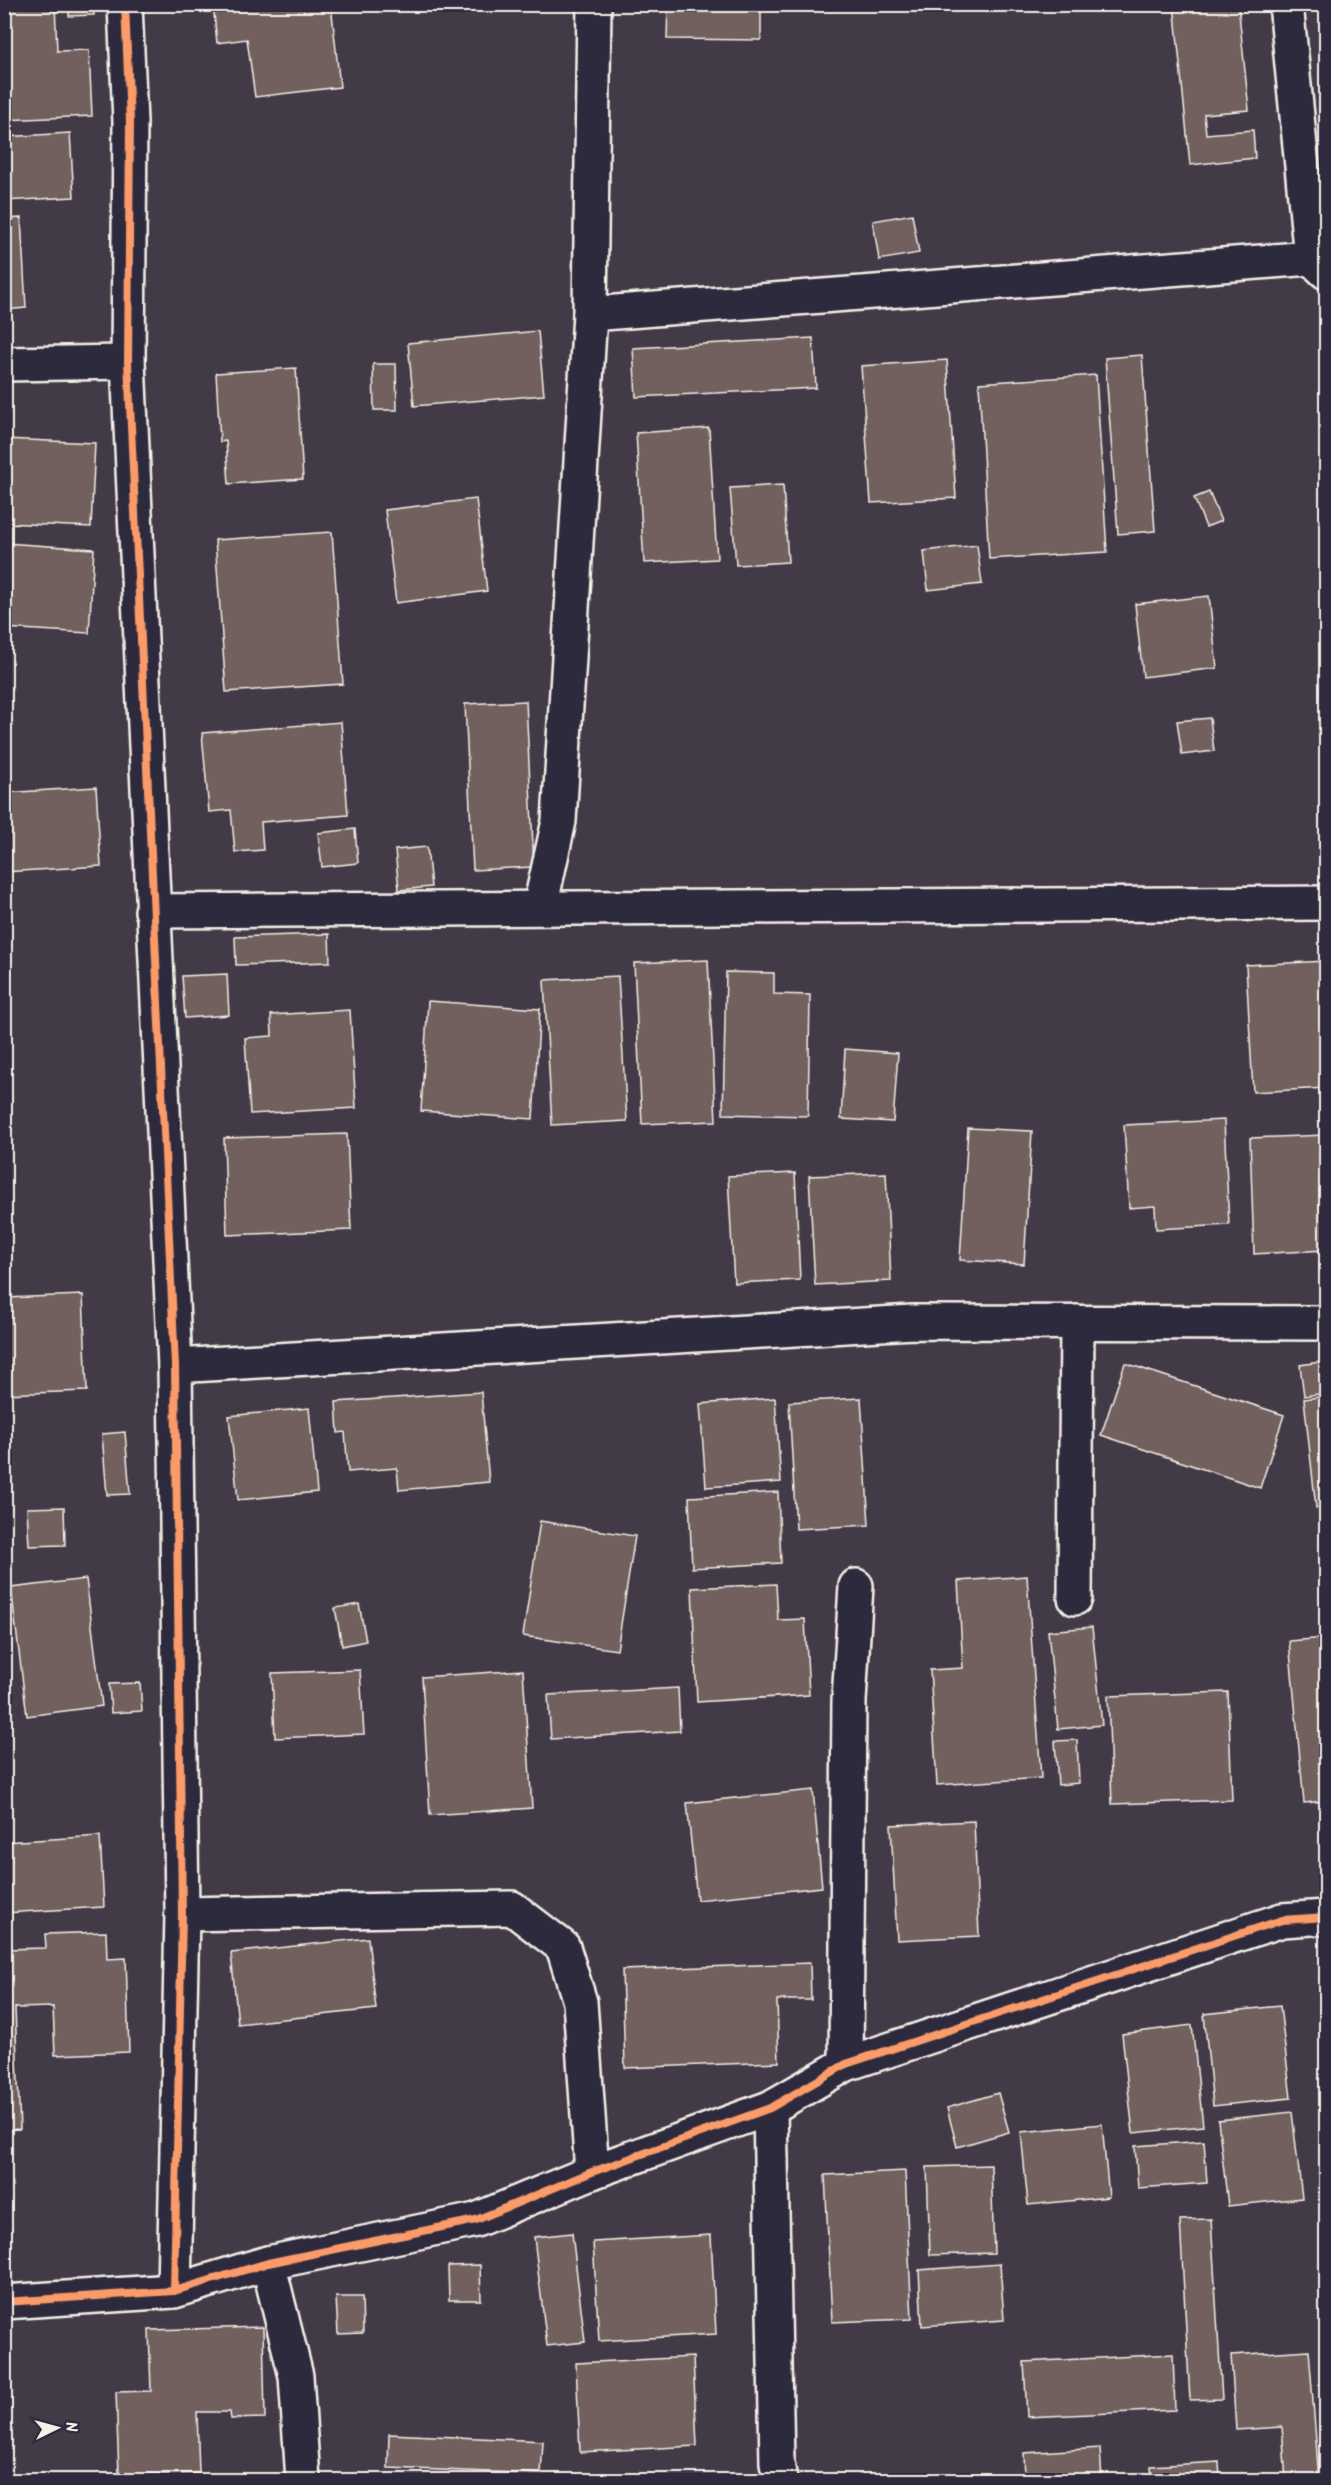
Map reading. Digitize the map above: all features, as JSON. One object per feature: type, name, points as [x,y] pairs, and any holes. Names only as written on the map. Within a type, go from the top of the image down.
[{"type":"street","points":[[125,4],[130,122],[128,362],[175,1366],[182,1914],[174,2291]]},
{"type":"street","points":[[540,907],[559,821],[590,314],[594,4]]},
{"type":"street","points":[[590,314],[1319,265],[1286,4]]},
{"type":"street","points":[[4,364],[128,362]]},
{"type":"street","points":[[152,911],[1326,903]]},
{"type":"street","points":[[175,1366],[913,1322],[1326,1323]]},
{"type":"street","points":[[1076,1598],[1077,1322]]},
{"type":"street","points":[[846,2064],[849,1701],[856,1586]]},
{"type":"street","points":[[182,1914],[512,1908],[562,1947],[580,2002],[592,2172]]},
{"type":"street","points":[[4,2302],[174,2291],[268,2263],[476,2220],[592,2172],[770,2108],[846,2064],[1282,1920],[1326,1917]]},
{"type":"street","points":[[770,2108],[777,2463],[780,2481]]},
{"type":"street","points":[[268,2263],[296,2376],[303,2481]]},
{"type":"building","points":[[4,4],[55,4],[57,51],[89,50],[92,116],[4,120]]},
{"type":"building","points":[[69,4],[94,4],[94,15],[69,16]]},
{"type":"building","points":[[213,4],[331,4],[340,87],[255,97],[247,39],[217,43]]},
{"type":"building","points":[[668,4],[761,4],[761,40],[667,39]]},
{"type":"building","points":[[1174,4],[1238,4],[1249,110],[1204,114],[1206,134],[1253,130],[1255,158],[1190,165]]},
{"type":"building","points":[[70,133],[74,197],[4,201],[4,137]]},
{"type":"building","points":[[912,214],[919,253],[879,260],[873,221]]},
{"type":"building","points":[[21,218],[26,308],[4,310],[4,219]]},
{"type":"building","points":[[538,331],[544,395],[414,406],[408,343]]},
{"type":"building","points":[[813,338],[816,388],[636,397],[633,348]]},
{"type":"building","points":[[1142,355],[1155,531],[1118,534],[1105,358]]},
{"type":"building","points":[[947,360],[956,498],[871,503],[861,366]]},
{"type":"building","points":[[373,364],[396,364],[397,410],[374,410]]},
{"type":"building","points":[[296,368],[303,479],[229,484],[226,441],[220,442],[216,373]]},
{"type":"building","points":[[1096,375],[1107,552],[989,559],[979,383]]},
{"type":"building","points":[[709,428],[717,559],[644,563],[636,433]]},
{"type":"building","points":[[4,439],[95,443],[91,527],[4,523]]},
{"type":"building","points":[[783,485],[788,562],[736,565],[730,488]]},
{"type":"building","points":[[1209,492],[1221,521],[1206,527],[1194,498]]},
{"type":"building","points":[[476,499],[487,591],[396,603],[385,510]]},
{"type":"building","points":[[332,532],[343,684],[226,692],[215,540]]},
{"type":"building","points":[[4,543],[94,549],[89,633],[4,628]]},
{"type":"building","points":[[977,545],[982,584],[928,590],[924,551]]},
{"type":"building","points":[[1209,596],[1217,668],[1143,677],[1135,604]]},
{"type":"building","points":[[526,701],[534,867],[473,870],[465,704]]},
{"type":"building","points":[[1210,718],[1214,751],[1182,755],[1177,721]]},
{"type":"building","points":[[341,722],[348,815],[261,822],[263,850],[235,852],[231,810],[209,812],[202,733]]},
{"type":"building","points":[[96,787],[101,866],[4,872],[4,793]]},
{"type":"building","points":[[355,829],[358,863],[322,867],[318,833]]},
{"type":"building","points":[[427,847],[431,887],[399,890],[395,850]]},
{"type":"building","points":[[329,934],[330,962],[236,965],[235,937]]},
{"type":"building","points":[[708,960],[716,1121],[642,1124],[634,963]]},
{"type":"building","points":[[1326,961],[1326,1088],[1253,1092],[1246,965]]},
{"type":"building","points":[[726,972],[774,973],[774,994],[810,995],[808,1116],[723,1114]]},
{"type":"building","points":[[227,974],[229,1015],[185,1018],[182,976]]},
{"type":"building","points":[[618,976],[627,1121],[552,1125],[544,980]]},
{"type":"building","points":[[428,1001],[540,1009],[533,1119],[421,1111]]},
{"type":"building","points":[[350,1010],[356,1108],[250,1114],[245,1038],[272,1036],[271,1015]]},
{"type":"building","points":[[845,1049],[898,1053],[893,1122],[841,1119]]},
{"type":"building","points":[[1224,1120],[1229,1225],[1156,1229],[1155,1206],[1129,1208],[1124,1125]]},
{"type":"building","points":[[968,1128],[1032,1131],[1024,1264],[960,1260]]},
{"type":"building","points":[[347,1134],[351,1230],[227,1235],[224,1138]]},
{"type":"building","points":[[1326,1135],[1326,1250],[1254,1254],[1250,1138]]},
{"type":"building","points":[[795,1173],[800,1280],[734,1283],[728,1176]]},
{"type":"building","points":[[886,1173],[891,1281],[815,1285],[809,1176]]},
{"type":"building","points":[[83,1295],[87,1391],[4,1394],[4,1298]]},
{"type":"building","points":[[1326,1361],[1326,1393],[1304,1396],[1300,1365]]},
{"type":"building","points":[[1125,1363],[1284,1415],[1260,1488],[1101,1435]]},
{"type":"building","points":[[481,1392],[489,1482],[399,1490],[397,1468],[348,1472],[345,1432],[338,1433],[336,1402]]},
{"type":"building","points":[[1326,1396],[1326,1507],[1316,1508],[1304,1399]]},
{"type":"building","points":[[775,1398],[781,1482],[706,1487],[700,1404]]},
{"type":"building","points":[[861,1398],[869,1525],[796,1529],[789,1402]]},
{"type":"building","points":[[309,1408],[317,1492],[238,1500],[229,1416]]},
{"type":"building","points":[[125,1432],[130,1494],[107,1495],[102,1434]]},
{"type":"building","points":[[778,1492],[781,1563],[692,1568],[689,1497]]},
{"type":"building","points":[[64,1507],[65,1545],[29,1546],[27,1508]]},
{"type":"building","points":[[540,1521],[635,1536],[617,1650],[523,1636]]},
{"type":"building","points":[[1027,1576],[1041,1778],[937,1785],[930,1670],[963,1668],[958,1581]]},
{"type":"building","points":[[86,1579],[102,1706],[27,1716],[11,1588]]},
{"type":"building","points":[[776,1584],[778,1620],[805,1619],[809,1695],[697,1702],[692,1588]]},
{"type":"building","points":[[359,1604],[366,1641],[342,1646],[335,1608]]},
{"type":"building","points":[[1092,1627],[1102,1725],[1058,1729],[1048,1631]]},
{"type":"building","points":[[1326,1638],[1326,1801],[1304,1803],[1289,1641]]},
{"type":"building","points":[[360,1670],[364,1734],[275,1738],[272,1673]]},
{"type":"building","points":[[523,1670],[532,1808],[430,1815],[422,1677]]},
{"type":"building","points":[[140,1683],[142,1711],[111,1713],[109,1684]]},
{"type":"building","points":[[678,1688],[680,1731],[551,1739],[548,1695]]},
{"type":"building","points":[[1228,1692],[1232,1800],[1112,1804],[1108,1696]]},
{"type":"building","points":[[1077,1740],[1079,1783],[1058,1785],[1055,1741]]},
{"type":"building","points":[[813,1790],[822,1887],[697,1900],[687,1803]]},
{"type":"building","points":[[974,1821],[979,1936],[897,1940],[891,1825]]},
{"type":"building","points":[[100,1836],[104,1907],[4,1913],[4,1842]]},
{"type":"building","points":[[106,1932],[107,1959],[126,1958],[129,2052],[55,2055],[53,2007],[15,2008],[20,2129],[4,2130],[4,1949],[46,1948],[45,1934]]},
{"type":"building","points":[[368,1938],[376,2009],[238,2024],[231,1953]]},
{"type":"building","points":[[810,1963],[811,2000],[777,2000],[779,2062],[625,2068],[622,1970]]},
{"type":"building","points":[[1280,2006],[1291,2098],[1213,2106],[1204,2014]]},
{"type":"building","points":[[1192,2025],[1203,2126],[1133,2133],[1122,2034]]},
{"type":"building","points":[[998,2093],[1009,2132],[957,2147],[947,2108]]},
{"type":"building","points":[[1292,2112],[1302,2198],[1228,2206],[1218,2120]]},
{"type":"building","points":[[1102,2124],[1109,2197],[1028,2205],[1021,2132]]},
{"type":"building","points":[[1204,2141],[1207,2183],[1138,2188],[1135,2146]]},
{"type":"building","points":[[991,2165],[994,2253],[930,2255],[927,2167]]},
{"type":"building","points":[[905,2171],[912,2319],[832,2322],[825,2175]]},
{"type":"building","points":[[1211,2219],[1222,2399],[1190,2400],[1180,2220]]},
{"type":"building","points":[[572,2233],[585,2342],[547,2346],[534,2237]]},
{"type":"building","points":[[711,2235],[716,2334],[599,2341],[593,2242]]},
{"type":"building","points":[[1000,2264],[1004,2320],[922,2326],[919,2270]]},
{"type":"building","points":[[480,2265],[481,2300],[449,2300],[448,2266]]},
{"type":"building","points":[[336,2297],[362,2297],[363,2333],[338,2334]]},
{"type":"building","points":[[263,2327],[265,2418],[231,2419],[230,2412],[197,2412],[199,2473],[119,2475],[116,2392],[151,2391],[149,2330]]},
{"type":"building","points":[[1309,2350],[1319,2480],[1286,2480],[1282,2427],[1236,2430],[1231,2355]]},
{"type":"building","points":[[1173,2354],[1175,2410],[1027,2417],[1024,2362]]},
{"type":"building","points":[[693,2357],[697,2446],[580,2452],[576,2363]]},
{"type":"building","points":[[389,2434],[543,2441],[541,2474],[388,2468]]},
{"type":"building","points":[[1100,2448],[1102,2480],[1025,2480],[1024,2453]]},
{"type":"building","points":[[1219,2462],[1220,2480],[1152,2480],[1151,2466]]},
{"type":"cycle path","points":[[125,4],[130,122],[128,362],[175,1366],[182,1914],[174,2291]]},
{"type":"cycle path","points":[[4,2302],[174,2291],[268,2263],[476,2220],[592,2172],[770,2108],[846,2064],[1282,1920],[1326,1917]]}]
